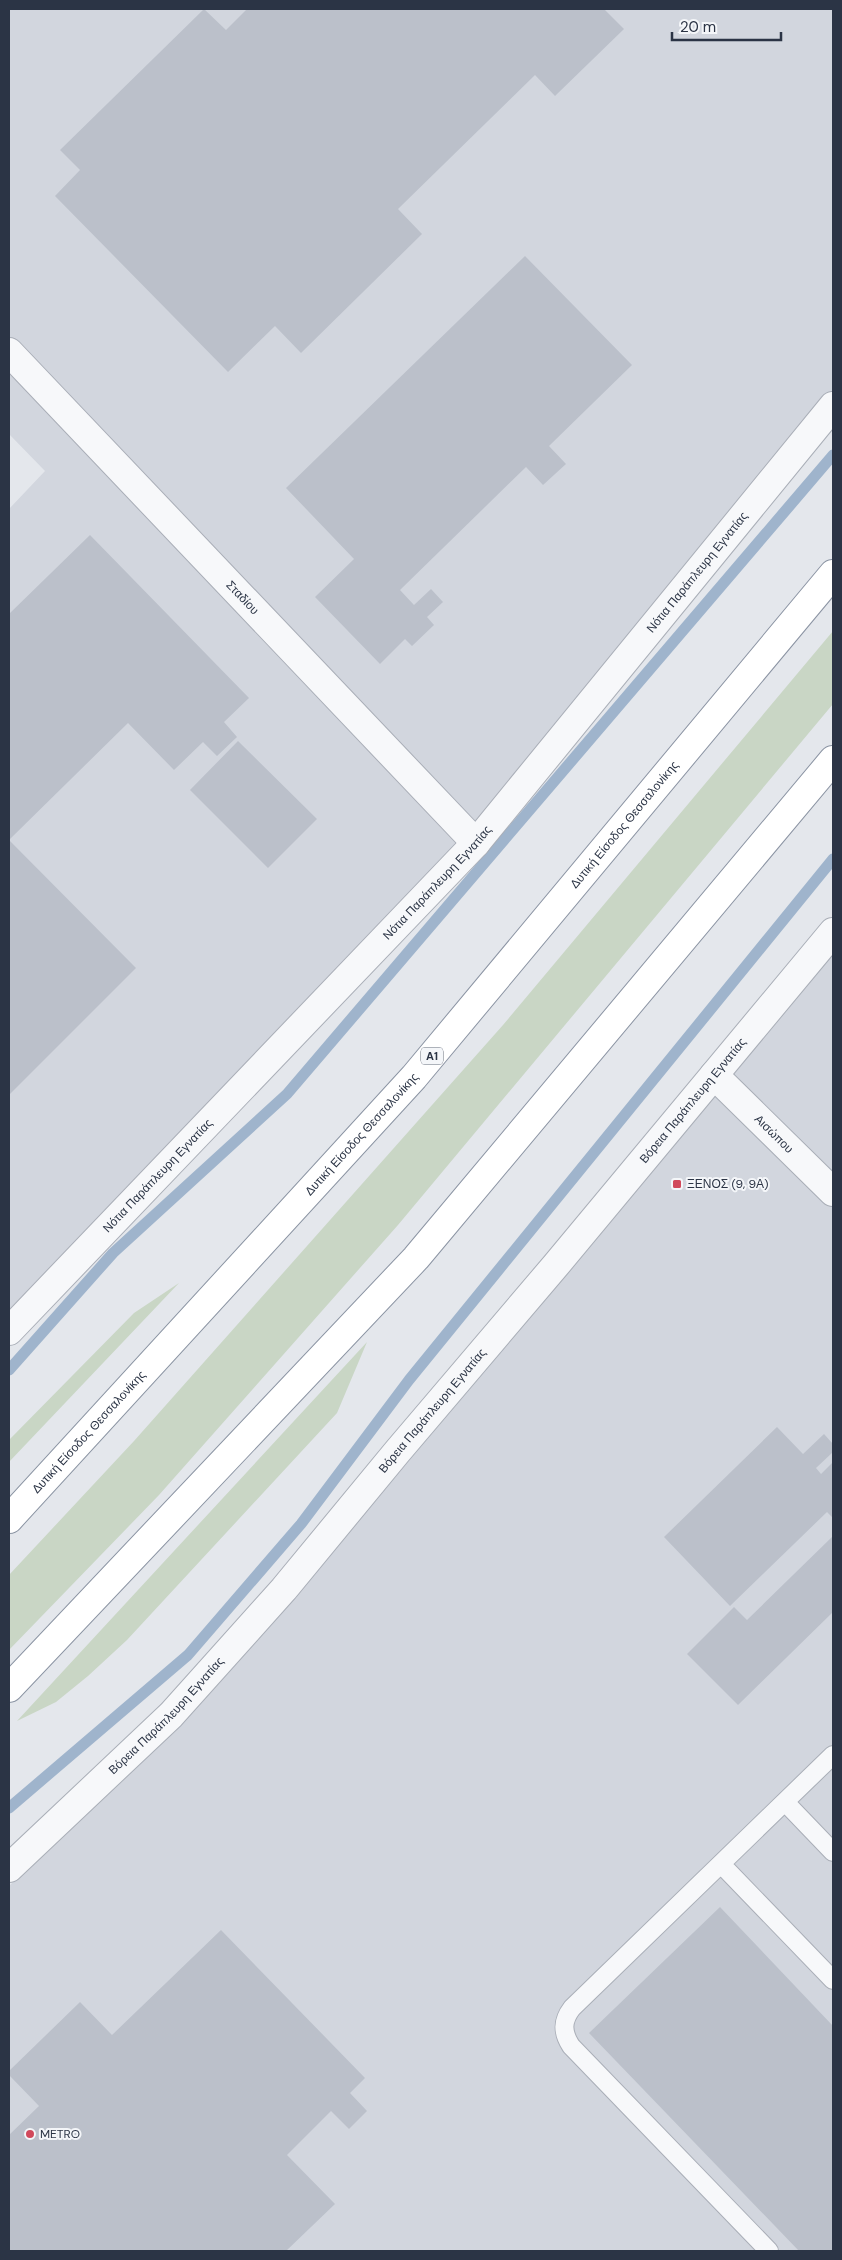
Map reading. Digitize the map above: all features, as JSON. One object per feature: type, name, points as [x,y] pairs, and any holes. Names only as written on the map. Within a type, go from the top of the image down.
[{"type":"highway","name":"Δυτική Είσοδος Θεσσαλονίκης","points":[[9,1519],[414,1078],[833,574]]},
{"type":"highway","points":[[9,1688],[416,1258],[833,760]]},
{"type":"street","name":"Σταδίου","points":[[9,352],[476,843]]},
{"type":"street","name":"Νότια Παράπλευρη Εγνατίας","points":[[9,1331],[476,843],[833,406]]},
{"type":"street","name":"Βόρεια Παράπλευρη Εγνατίας","points":[[9,1868],[172,1715],[284,1589],[396,1452],[833,932]]},
{"type":"street","name":"Αισώπου","points":[[714,1075],[833,1192]]},
{"type":"lane","points":[[769,2251],[571,2046],[565,2038],[564,2027],[566,2017],[572,2008],[833,1755]]},
{"type":"lane","points":[[785,1802],[833,1852]]},
{"type":"lane","points":[[721,1864],[833,1980]]},
{"type":"shaded area","points":[[9,9],[833,9],[833,406],[476,843],[9,1331],[9,509],[45,471],[9,434]]},
{"type":"shaded area","points":[[833,944],[833,2251],[9,2251],[9,1886],[177,1724]]},
{"type":"green space","points":[[833,631],[833,704],[398,1225],[159,1495],[9,1650],[9,1575],[134,1441],[503,1025]]},
{"type":"green space","points":[[179,1283],[9,1462],[9,1440],[134,1313]]},
{"type":"green space","points":[[367,1342],[337,1413],[127,1640],[56,1702],[17,1721]]},
{"type":"building","points":[[204,9],[226,30],[247,9],[604,9],[624,29],[555,96],[535,75],[398,209],[422,234],[301,353],[275,326],[228,372],[55,196],[80,170],[60,150]]},
{"type":"building","points":[[525,256],[632,365],[549,446],[566,464],[543,485],[526,467],[400,590],[414,605],[431,589],[443,602],[427,617],[434,625],[412,646],[405,639],[380,664],[315,597],[354,559],[286,488]]},
{"type":"building","points":[[90,535],[249,698],[224,722],[237,737],[217,756],[203,742],[174,770],[128,723],[9,840],[9,614]]},
{"type":"building","points":[[238,741],[317,819],[268,868],[190,790]]},
{"type":"building","points":[[9,840],[136,968],[9,1095]]},
{"type":"building","points":[[777,1427],[803,1454],[824,1434],[833,1444],[833,1452],[816,1468],[821,1474],[833,1462],[833,1518],[827,1512],[730,1606],[664,1537]]},
{"type":"building","points":[[833,1536],[833,1612],[738,1705],[687,1654],[734,1607],[747,1620]]},
{"type":"building","points":[[720,1907],[833,2026],[833,2251],[799,2251],[589,2033]]},
{"type":"building","points":[[221,1930],[365,2078],[350,2093],[367,2111],[349,2129],[331,2111],[287,2155],[335,2204],[286,2251],[9,2251],[9,2135],[39,2106],[9,2075],[9,2071],[80,2002],[112,2035]]},
{"type":"waterway","points":[[9,1370],[113,1253],[287,1094],[833,455]]},
{"type":"waterway","points":[[9,1808],[188,1655],[301,1524],[409,1380],[833,859]]},
{"type":"place","name":"ΞΕΝΟΣ (9, 9Α)","points":[[677,1184]]},
{"type":"place","name":"METRO","points":[[30,2134]]}]
